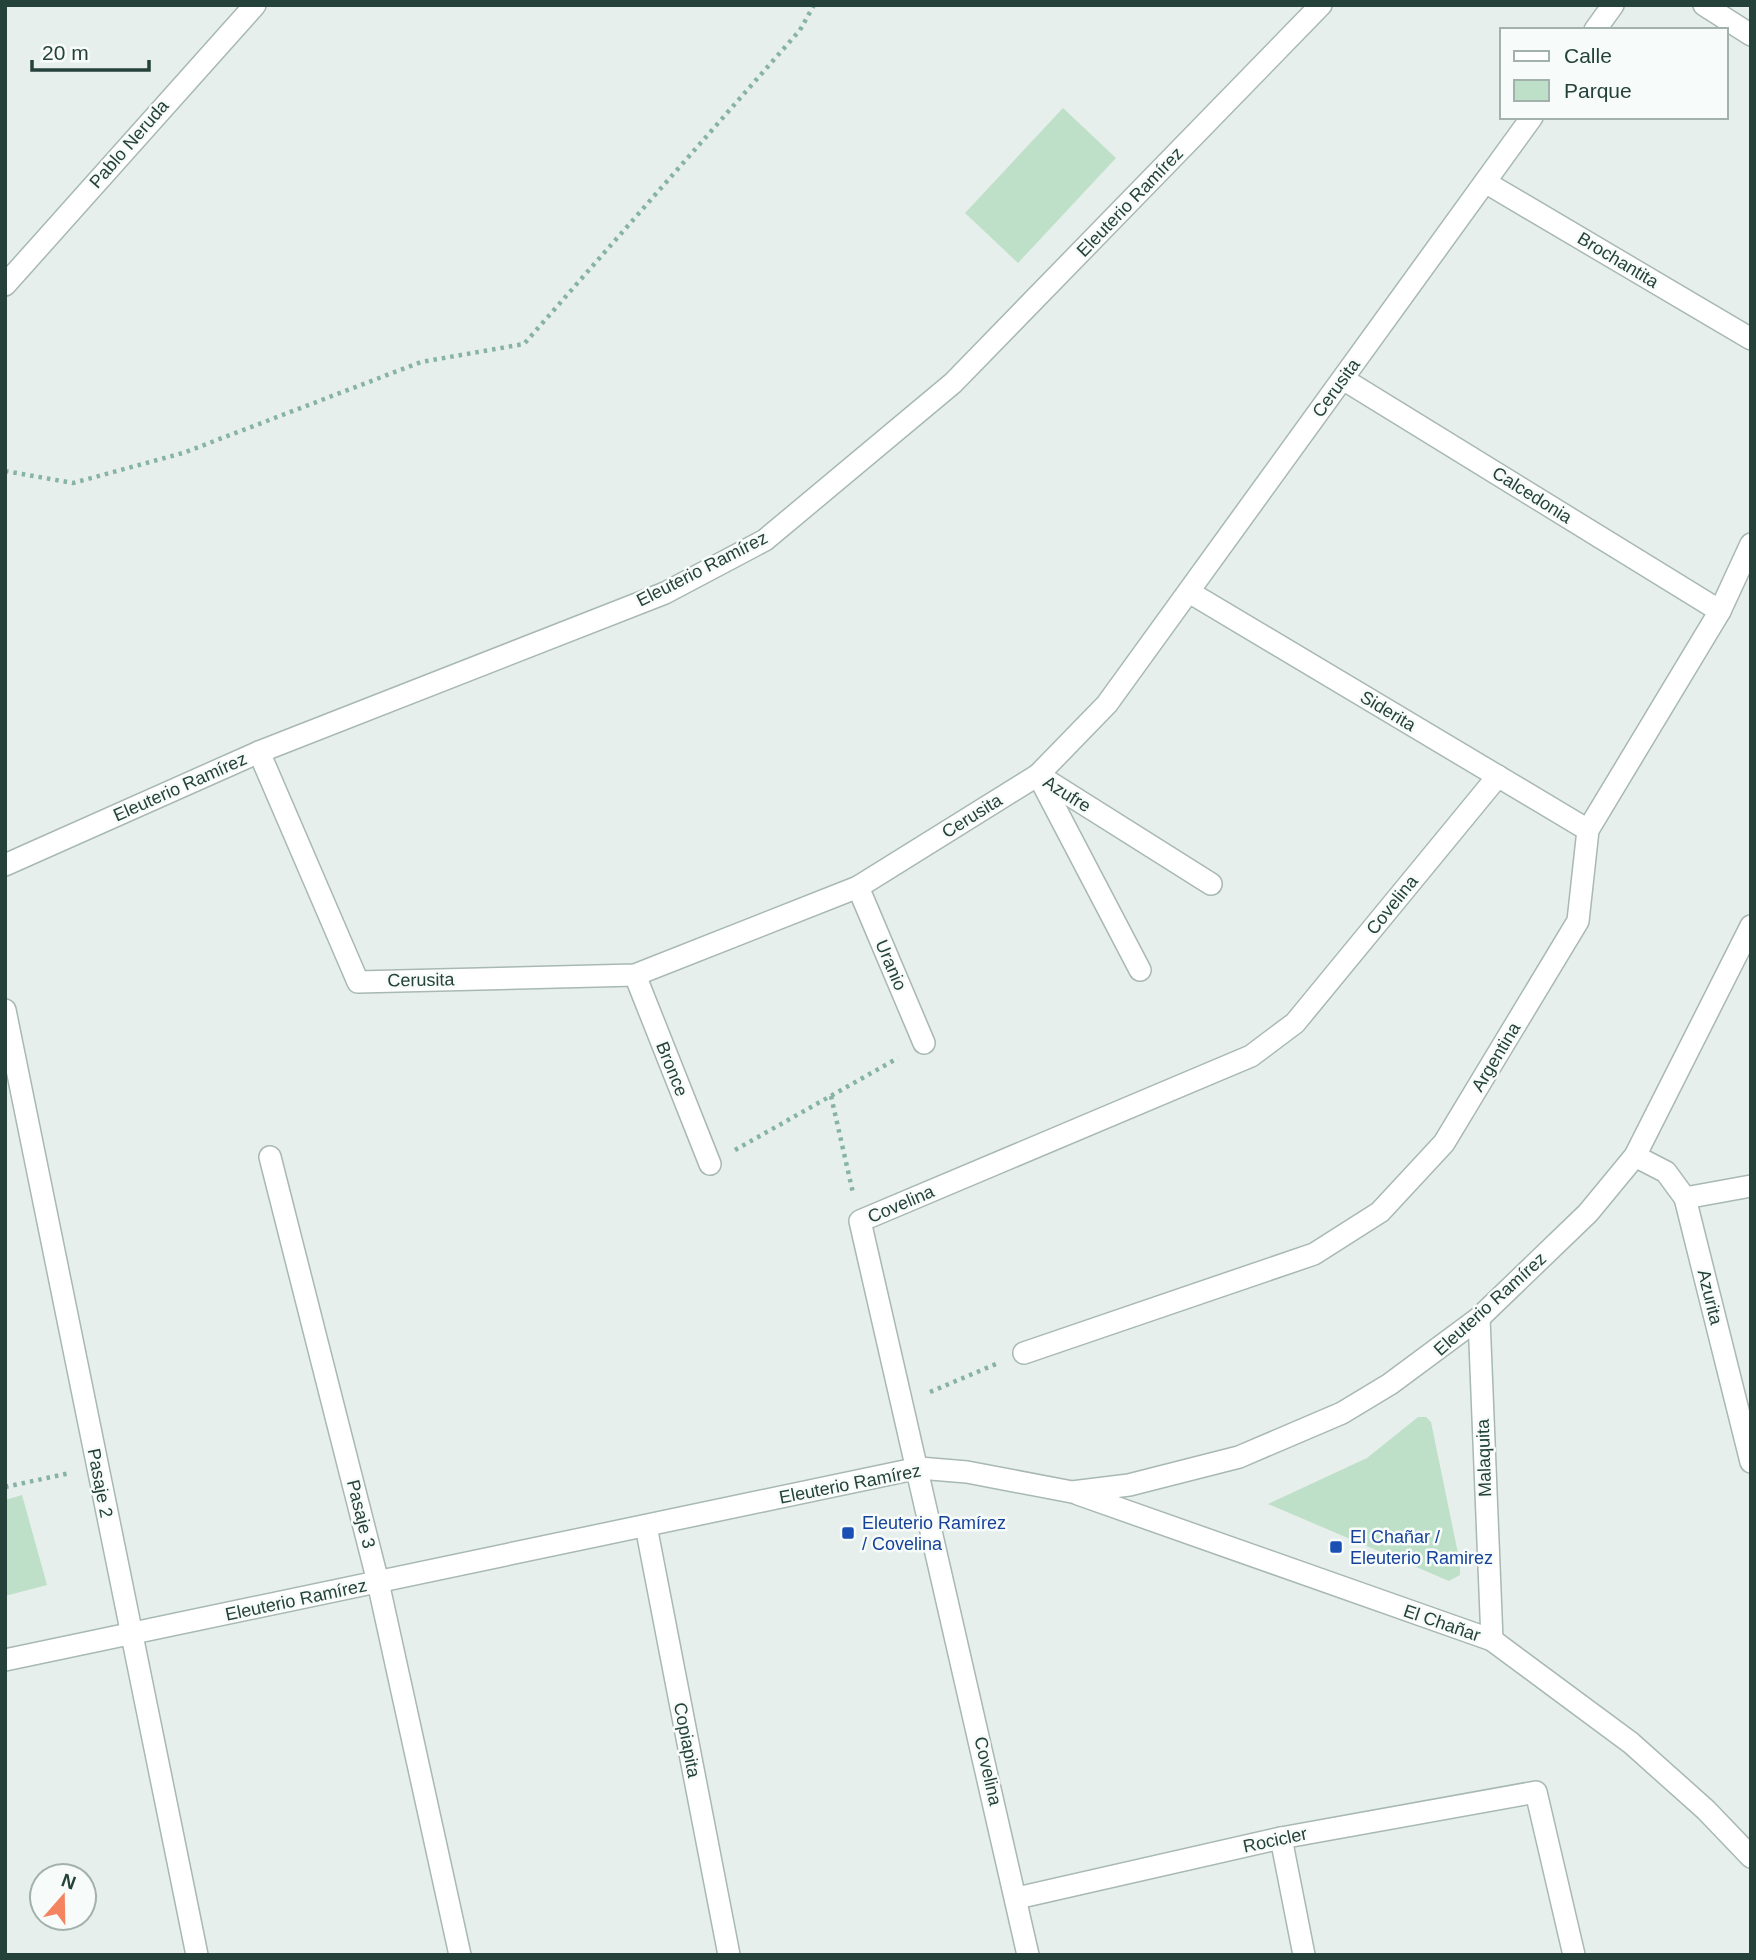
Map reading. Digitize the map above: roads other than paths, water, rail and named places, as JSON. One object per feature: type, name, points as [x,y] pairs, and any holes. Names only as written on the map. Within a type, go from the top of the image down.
[{"type":"street","name":"Pablo Neruda","points":[[5,285],[255,5]]},
{"type":"street","name":"Eleuterio Ramírez","points":[[5,865],[259,752],[664,593],[765,540],[953,383],[1321,5]]},
{"type":"street","points":[[1596,28],[1613,5]]},
{"type":"street","points":[[1704,5],[1751,35]]},
{"type":"street","name":"Cerusita","points":[[259,752],[358,982],[635,975],[858,887],[1038,775],[1107,704],[1531,119]]},
{"type":"street","name":"Brochantita","points":[[1485,182],[1751,339]]},
{"type":"street","name":"Calcedonia","points":[[1343,379],[1720,611]]},
{"type":"street","name":"Argentina","points":[[1024,1353],[1314,1254],[1380,1212],[1444,1143],[1578,921],[1588,830],[1720,611],[1751,544]]},
{"type":"street","name":"Siderita","points":[[1189,592],[1588,830]]},
{"type":"street","name":"Azufre","points":[[1038,775],[1211,884]]},
{"type":"street","name":"Azufre","points":[[1038,775],[1140,970]]},
{"type":"street","name":"Covelina","points":[[1028,1955],[919,1468],[860,1221],[1251,1056],[1295,1023],[1498,776]]},
{"type":"street","name":"Uranio","points":[[858,887],[925,1043]]},
{"type":"street","name":"Eleuterio Ramírez","points":[[5,1660],[919,1468],[967,1472],[1072,1492],[1184,1473],[1291,1437],[1342,1413],[1390,1384],[1479,1318],[1588,1213],[1635,1156],[1751,926]]},
{"type":"street","name":"Bronce","points":[[635,975],[710,1164]]},
{"type":"street","name":"Pasaje 2","points":[[5,1010],[197,1955]]},
{"type":"street","name":"Azurita","points":[[1635,1156],[1666,1172],[1685,1198],[1751,1462]]},
{"type":"street","name":"Pasaje 3","points":[[270,1157],[379,1582],[460,1955]]},
{"type":"street","points":[[1685,1198],[1751,1186]]},
{"type":"street","name":"Malaquita","points":[[1479,1318],[1492,1640]]},
{"type":"street","name":"El Chañar","points":[[1072,1492],[1492,1640],[1630,1744],[1706,1810],[1751,1857]]},
{"type":"street","name":"Copiapita","points":[[646,1526],[729,1955]]},
{"type":"street","name":"Rocicler","points":[[1017,1898],[1281,1838],[1536,1792],[1574,1955]]},
{"type":"street","points":[[1281,1838],[1304,1955]]},
{"type":"place","name":"Eleuterio Ramírez / Covelina","points":[[848,1533]]},
{"type":"place","name":"El Chañar / Eleuterio Ramirez","points":[[1336,1547]]}]
